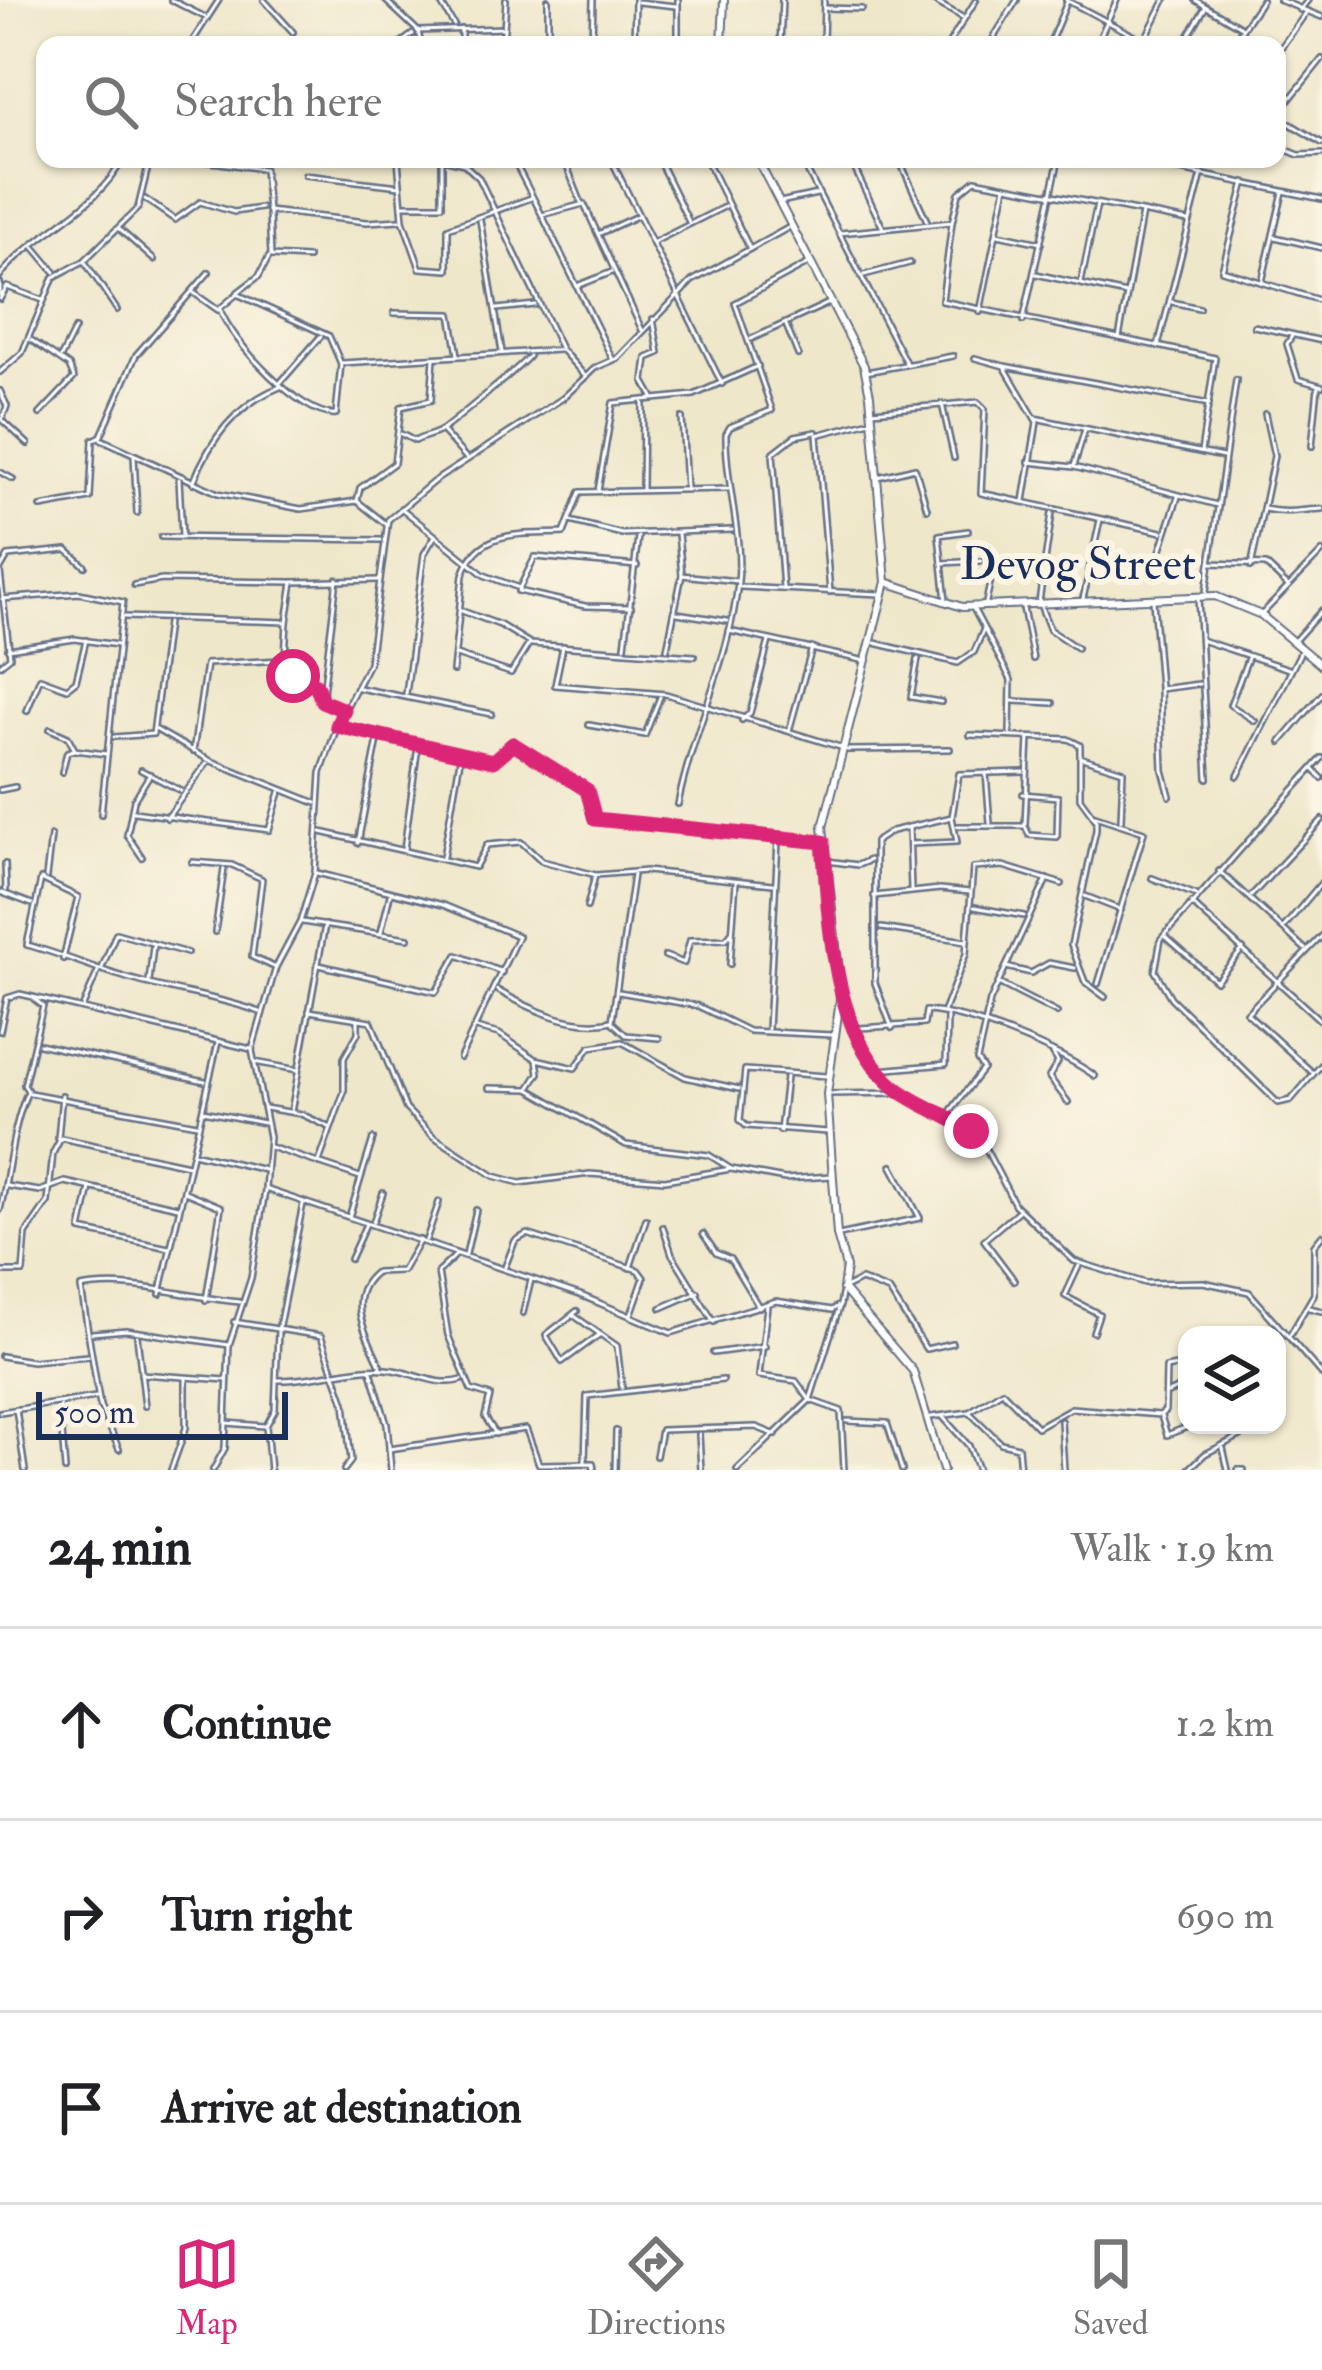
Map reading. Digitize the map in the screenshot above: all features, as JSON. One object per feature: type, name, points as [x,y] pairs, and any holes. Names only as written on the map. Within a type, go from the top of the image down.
[{"type":"street","points":[[171,0],[206,17]]},
{"type":"street","points":[[195,36],[219,0]]},
{"type":"street","points":[[264,0],[293,32]]},
{"type":"street","points":[[386,0],[418,36]]},
{"type":"street","points":[[439,0],[460,36]]},
{"type":"street","points":[[504,36],[506,0]]},
{"type":"street","points":[[548,0],[548,36]]},
{"type":"street","points":[[592,36],[593,0]]},
{"type":"street","points":[[722,36],[724,0]]},
{"type":"street","points":[[780,36],[782,0]]},
{"type":"street","points":[[823,36],[824,0]]},
{"type":"street","points":[[932,0],[964,18]]},
{"type":"street","points":[[953,36],[976,0]]},
{"type":"street","points":[[995,36],[1017,0]]},
{"type":"street","points":[[1053,36],[1067,0],[1134,36]]},
{"type":"street","points":[[1100,36],[1117,0]]},
{"type":"street","points":[[1147,36],[1166,0]]},
{"type":"street","points":[[1195,0],[1241,27]]},
{"type":"street","points":[[1236,36],[1262,0]]},
{"type":"street","points":[[1279,0],[1322,16]]},
{"type":"street","points":[[1299,11],[1308,0]]},
{"type":"street","points":[[634,36],[635,1],[678,3],[678,36]]},
{"type":"street","points":[[1188,36],[1206,6]]},
{"type":"street","points":[[824,8],[862,9]]},
{"type":"street","points":[[1286,41],[1306,13]]},
{"type":"street","points":[[410,36],[458,27],[504,28]]},
{"type":"street","points":[[1128,33],[1149,32]]},
{"type":"street","points":[[1286,105],[1322,59]]},
{"type":"street","points":[[1286,121],[1322,143]]},
{"type":"street","points":[[1286,150],[1299,155],[1322,154]]},
{"type":"street","points":[[0,297],[0,280],[23,249],[94,196],[116,168]]},
{"type":"street","points":[[0,372],[15,364],[57,274],[84,261],[143,198],[148,168]]},
{"type":"street","points":[[256,168],[264,169],[272,256]]},
{"type":"street","points":[[399,168],[403,220],[416,264],[444,272],[450,262],[448,227],[531,199]]},
{"type":"street","points":[[401,205],[442,205],[443,168]]},
{"type":"street","points":[[468,168],[479,178],[561,350],[585,376]]},
{"type":"street","points":[[517,168],[613,361]]},
{"type":"street","points":[[568,168],[643,332]]},
{"type":"street","points":[[616,168],[722,384]]},
{"type":"street","points":[[662,168],[690,224]]},
{"type":"street","points":[[711,168],[750,249]]},
{"type":"street","points":[[761,168],[866,372],[886,582],[868,662],[840,748],[823,842],[842,992],[857,1029],[878,1070],[902,1093],[948,1115],[991,1153],[1019,1210],[1080,1265],[1145,1283],[1203,1282],[1241,1289],[1256,1296],[1287,1339],[1322,1375]]},
{"type":"street","points":[[805,168],[906,363]]},
{"type":"street","points":[[854,168],[884,228]]},
{"type":"street","points":[[903,168],[927,223]]},
{"type":"street","points":[[1024,321],[1057,168]]},
{"type":"street","points":[[1179,168],[1322,200]]},
{"type":"street","points":[[1158,346],[1202,174]]},
{"type":"street","points":[[305,176],[394,182],[401,187]]},
{"type":"street","points":[[1188,221],[975,180],[963,187],[952,222],[938,298],[980,312],[1215,358],[1201,452]]},
{"type":"street","points":[[1245,182],[1221,266],[1322,301]]},
{"type":"street","points":[[980,312],[1006,184]]},
{"type":"street","points":[[1262,282],[1283,190]]},
{"type":"street","points":[[778,202],[817,194]]},
{"type":"street","points":[[143,198],[175,220],[188,205],[200,202],[234,212],[266,210],[367,222],[403,220]]},
{"type":"street","points":[[542,215],[581,202]]},
{"type":"street","points":[[1080,285],[1098,202]]},
{"type":"street","points":[[652,243],[728,205]]},
{"type":"street","points":[[1119,338],[1143,211]]},
{"type":"street","points":[[598,234],[639,215]]},
{"type":"street","points":[[479,220],[502,354]]},
{"type":"street","points":[[840,233],[952,222]]},
{"type":"street","points":[[215,1469],[225,1448],[229,1345],[239,1302],[251,1278],[265,1190],[266,1124],[252,1050],[275,967],[300,922],[315,872],[325,755],[369,660],[386,524],[400,507],[613,361],[675,295],[790,227]]},
{"type":"street","points":[[118,228],[154,260]]},
{"type":"street","points":[[996,233],[1041,243]]},
{"type":"street","points":[[1274,237],[1322,248]]},
{"type":"street","points":[[32,246],[57,274]]},
{"type":"street","points":[[220,309],[256,279],[264,260],[272,256],[308,258]]},
{"type":"street","points":[[84,261],[117,310]]},
{"type":"street","points":[[678,805],[738,584],[728,429],[772,410],[736,302],[808,262]]},
{"type":"street","points":[[862,276],[910,263]]},
{"type":"street","points":[[575,287],[616,270]]},
{"type":"street","points":[[100,438],[136,356],[209,272]]},
{"type":"street","points":[[1034,274],[1126,294]]},
{"type":"street","points":[[0,280],[6,287],[44,301]]},
{"type":"street","points":[[0,297],[6,287]]},
{"type":"street","points":[[194,293],[220,309],[239,346],[258,358],[280,385],[335,415],[340,364],[333,342],[237,294]]},
{"type":"street","points":[[1170,301],[1199,308]]},
{"type":"street","points":[[749,340],[831,302]]},
{"type":"street","points":[[495,309],[539,304]]},
{"type":"street","points":[[394,314],[452,314],[458,355]]},
{"type":"street","points":[[653,319],[659,353],[647,358],[644,381],[654,398]]},
{"type":"street","points":[[785,323],[798,355]]},
{"type":"street","points":[[1254,326],[1322,341]]},
{"type":"street","points":[[60,359],[75,329]]},
{"type":"street","points":[[193,483],[206,450],[224,426],[280,385],[323,333]]},
{"type":"street","points":[[1292,336],[1287,346],[1298,379],[1320,386],[1312,446]]},
{"type":"street","points":[[29,339],[72,370],[74,383],[40,414]]},
{"type":"street","points":[[340,364],[371,357],[561,350]]},
{"type":"street","points":[[401,434],[415,441],[441,430],[495,382],[518,371],[530,354]]},
{"type":"street","points":[[866,372],[952,356]]},
{"type":"street","points":[[357,501],[359,489],[394,463],[401,407],[431,399],[434,357]]},
{"type":"street","points":[[975,358],[1209,404]]},
{"type":"street","points":[[1004,365],[1035,418],[1023,503]]},
{"type":"street","points":[[598,493],[612,404],[694,395],[758,366]]},
{"type":"street","points":[[1208,778],[1199,640],[1202,595],[1236,380]]},
{"type":"street","points":[[0,392],[7,406],[2,420],[28,444]]},
{"type":"street","points":[[642,492],[644,403]]},
{"type":"street","points":[[870,410],[941,403],[984,405],[979,490],[1162,532]]},
{"type":"street","points":[[941,403],[954,458]]},
{"type":"street","points":[[1251,567],[1274,456],[1265,414]]},
{"type":"street","points":[[682,418],[685,489]]},
{"type":"street","points":[[1035,418],[1225,458]]},
{"type":"street","points":[[783,589],[773,453],[795,436],[870,421]]},
{"type":"street","points":[[1074,467],[1085,428]]},
{"type":"street","points":[[441,430],[467,459]]},
{"type":"street","points":[[818,432],[830,592]]},
{"type":"street","points":[[41,507],[90,498],[93,440],[100,438],[193,483],[301,508],[357,501],[386,524]]},
{"type":"street","points":[[134,454],[137,513]]},
{"type":"street","points":[[1029,462],[1074,467],[1219,505]]},
{"type":"street","points":[[876,477],[915,468],[927,509]]},
{"type":"street","points":[[0,472],[13,478]]},
{"type":"street","points":[[179,477],[182,537]]},
{"type":"street","points":[[453,671],[467,562],[498,536],[564,533],[576,494],[731,489]]},
{"type":"street","points":[[1091,563],[1153,573],[1162,532],[1179,495]]},
{"type":"street","points":[[400,507],[467,562],[519,588],[520,593],[565,603],[632,607]]},
{"type":"street","points":[[1262,508],[1290,515],[1303,508],[1322,508]]},
{"type":"street","points":[[1053,510],[1039,602],[1052,633],[1077,648]]},
{"type":"street","points":[[1083,599],[1100,519]]},
{"type":"street","points":[[568,520],[605,532],[638,535],[734,530]]},
{"type":"street","points":[[947,602],[940,534],[968,531]]},
{"type":"street","points":[[667,650],[682,575],[678,533]]},
{"type":"street","points":[[625,648],[638,535]]},
{"type":"street","points":[[406,694],[424,554],[435,536]]},
{"type":"street","points":[[161,537],[384,541]]},
{"type":"street","points":[[0,665],[9,661],[0,571],[8,556],[65,550],[85,566]]},
{"type":"street","points":[[1261,615],[1322,552]]},
{"type":"street","points":[[519,588],[535,557],[637,566]]},
{"type":"street","points":[[940,562],[981,561]]},
{"type":"street","points":[[1210,562],[1269,566],[1288,586]]},
{"type":"street","points":[[986,604],[994,566]]},
{"type":"street","points":[[682,575],[783,589],[884,595]]},
{"type":"street","points":[[337,578],[322,701],[344,710]]},
{"type":"street","points":[[134,585],[162,580],[380,580]]},
{"type":"street","points":[[292,582],[284,675],[322,689]]},
{"type":"street","name":"Devog Street","points":[[886,582],[972,606],[1202,595],[1261,615],[1322,666]]},
{"type":"street","points":[[1,603],[79,593],[123,602],[112,737],[100,814]]},
{"type":"street","points":[[1152,596],[1163,770],[1170,796]]},
{"type":"street","points":[[1022,602],[1033,659]]},
{"type":"street","points":[[972,606],[1011,680],[1010,736]]},
{"type":"street","points":[[460,610],[500,625],[529,643],[667,650],[695,656]]},
{"type":"street","points":[[1294,641],[1322,611]]},
{"type":"street","points":[[676,613],[729,621]]},
{"type":"street","points":[[124,616],[287,622]]},
{"type":"street","points":[[112,737],[151,736],[155,729],[167,621]]},
{"type":"street","points":[[873,643],[918,657],[964,661],[984,630]]},
{"type":"street","points":[[726,631],[812,646],[868,662]]},
{"type":"street","points":[[742,720],[750,713],[769,639]]},
{"type":"street","points":[[8,649],[86,640],[118,645]]},
{"type":"street","points":[[27,711],[40,678],[67,688],[76,681],[86,640]]},
{"type":"street","points":[[1199,640],[1291,670]]},
{"type":"street","points":[[454,655],[511,673],[529,643]]},
{"type":"street","points":[[563,646],[555,685],[661,696],[840,748],[950,749]]},
{"type":"street","points":[[789,732],[812,646]]},
{"type":"street","points":[[1238,776],[1302,649]]},
{"type":"street","points":[[1248,656],[1230,704],[1255,722]]},
{"type":"street","points":[[918,657],[911,697],[940,702]]},
{"type":"street","points":[[193,752],[206,664],[282,660]]},
{"type":"street","points":[[1160,689],[1201,684]]},
{"type":"street","points":[[356,688],[492,714]]},
{"type":"street","points":[[1281,742],[1322,694]]},
{"type":"street","points":[[589,725],[645,735],[661,696]]},
{"type":"street","points":[[1011,701],[1053,703]]},
{"type":"street","points":[[337,726],[496,761],[513,744],[587,790],[595,819],[823,842]]},
{"type":"street","points":[[50,729],[68,737],[76,750]]},
{"type":"street","points":[[155,729],[209,760],[319,804]]},
{"type":"street","points":[[358,844],[379,734]]},
{"type":"street","points":[[970,735],[1072,740],[1079,745],[1081,758],[1080,799],[1094,816],[1144,832],[1124,911],[1098,984]]},
{"type":"street","points":[[1023,794],[1055,795],[1061,810],[1057,837],[1029,835],[1025,826],[1023,794],[1024,772],[1029,738]]},
{"type":"street","points":[[403,852],[418,744]]},
{"type":"street","points":[[62,772],[67,752],[108,755]]},
{"type":"street","points":[[442,860],[461,752]]},
{"type":"street","points":[[1081,758],[1123,771],[1121,823]]},
{"type":"street","points":[[1322,758],[1164,934],[1155,964],[1158,982],[1278,1103],[1291,1100],[1322,1064]]},
{"type":"street","points":[[165,819],[209,760]]},
{"type":"street","points":[[1312,769],[1322,778]]},
{"type":"street","points":[[141,770],[184,792]]},
{"type":"street","points":[[910,844],[957,842],[952,817],[957,777],[985,770],[1024,772]]},
{"type":"street","points":[[985,770],[990,825]]},
{"type":"street","points":[[142,856],[127,838],[134,800],[150,774]]},
{"type":"street","points":[[0,790],[15,787]]},
{"type":"street","points":[[134,812],[269,830],[280,790]]},
{"type":"street","points":[[1076,968],[1071,945],[1094,816]]},
{"type":"street","points":[[892,1028],[875,983],[878,928],[871,858],[877,838],[952,817]]},
{"type":"street","points":[[1250,898],[1322,820]]},
{"type":"street","points":[[957,826],[1025,826]]},
{"type":"street","points":[[909,827],[911,892]]},
{"type":"street","points":[[320,832],[477,867],[487,845],[521,842],[545,863],[596,875],[633,873],[773,884]]},
{"type":"street","points":[[46,878],[50,836]]},
{"type":"street","points":[[768,1031],[778,839]]},
{"type":"street","points":[[825,861],[857,865],[871,858]]},
{"type":"street","points":[[191,862],[263,881],[252,960],[275,967]]},
{"type":"street","points":[[4,864],[3,892],[14,901],[34,904]]},
{"type":"street","points":[[878,1070],[946,1064],[945,1014],[968,942],[976,866],[1003,866],[1062,884]]},
{"type":"street","points":[[215,932],[222,868]]},
{"type":"street","points":[[1219,871],[1307,950]]},
{"type":"street","points":[[315,872],[443,905],[517,934],[460,1058]]},
{"type":"street","points":[[612,1022],[633,873]]},
{"type":"street","points":[[587,908],[596,875]]},
{"type":"street","points":[[1152,878],[1196,895]]},
{"type":"street","points":[[63,959],[78,897],[41,879],[26,944],[63,959],[81,959],[264,1013]]},
{"type":"street","points":[[948,1115],[983,1069],[977,1060],[998,983],[1047,879]]},
{"type":"street","points":[[730,964],[736,880]]},
{"type":"street","points":[[1282,928],[1322,882]]},
{"type":"street","points":[[874,896],[972,893]]},
{"type":"street","points":[[380,934],[390,895]]},
{"type":"street","points":[[1083,895],[1124,911]]},
{"type":"street","points":[[1190,902],[1322,1022]]},
{"type":"street","points":[[973,907],[1028,916]]},
{"type":"street","points":[[300,922],[408,938]]},
{"type":"street","points":[[291,1112],[326,925]]},
{"type":"street","points":[[878,928],[968,942]]},
{"type":"street","points":[[665,956],[685,963],[689,940],[726,939],[732,932]]},
{"type":"street","points":[[82,1008],[116,933],[187,953]]},
{"type":"street","points":[[1164,934],[1216,981],[1243,949]]},
{"type":"street","points":[[1314,1074],[1247,1014],[1322,936]]},
{"type":"street","points":[[149,982],[152,944]]},
{"type":"street","points":[[1314,944],[1322,951]]},
{"type":"street","points":[[319,965],[436,992],[458,955],[502,972]]},
{"type":"street","points":[[1006,967],[1031,973],[1049,963],[1076,968],[1106,997]]},
{"type":"street","points":[[998,983],[1057,1013]]},
{"type":"street","points":[[495,989],[562,1018],[589,1024],[612,1022]]},
{"type":"street","points":[[619,992],[698,1006],[741,1028],[834,1035]]},
{"type":"street","points":[[737,1470],[810,1400],[836,1331],[846,1267],[837,1235],[826,1094],[842,992]]},
{"type":"street","points":[[0,1031],[9,995],[28,996],[252,1050]]},
{"type":"street","points":[[28,996],[44,1010],[23,1085],[28,1091],[199,1124]]},
{"type":"street","points":[[309,1011],[358,1017],[374,1025],[403,1104],[414,1119],[494,1176],[520,1183],[590,1174],[676,1179],[731,1169],[802,1180],[834,1174]]},
{"type":"street","points":[[857,1029],[924,1024],[926,1011],[945,1014],[1052,1053],[1095,1076]]},
{"type":"street","points":[[320,1162],[345,1086],[344,1058],[358,1033],[358,1017]]},
{"type":"street","points":[[612,1022],[623,1034],[659,1038]]},
{"type":"street","points":[[474,1027],[499,1034],[536,1059],[577,1068],[592,1046],[622,1042],[685,1077],[739,1089]]},
{"type":"street","points":[[164,1293],[170,1248],[219,1040]]},
{"type":"street","points":[[38,1043],[208,1081]]},
{"type":"street","points":[[1052,1053],[1058,1062],[1049,1077],[1068,1102]]},
{"type":"street","points":[[529,1089],[539,1072],[536,1059]]},
{"type":"street","points":[[252,1061],[300,1070]]},
{"type":"street","points":[[828,1076],[745,1070],[739,1089],[742,1124],[780,1131],[829,1131]]},
{"type":"street","points":[[780,1131],[786,1075]]},
{"type":"street","points":[[489,1088],[529,1089],[626,1145],[709,1155],[731,1169]]},
{"type":"street","points":[[0,1210],[7,1143],[20,1126],[28,1091]]},
{"type":"street","points":[[826,1094],[902,1093]]},
{"type":"street","points":[[0,1272],[23,1272],[27,1230],[47,1204],[62,1095]]},
{"type":"street","points":[[263,1108],[291,1112],[331,1128]]},
{"type":"street","points":[[201,1111],[266,1124]]},
{"type":"street","points":[[349,1216],[373,1139]]},
{"type":"street","points":[[59,1140],[102,1143],[188,1166]]},
{"type":"street","points":[[268,1146],[360,1177]]},
{"type":"street","points":[[192,1153],[265,1171]]},
{"type":"street","points":[[837,1235],[919,1219],[892,1166]]},
{"type":"street","points":[[6,1185],[40,1191],[48,1186],[90,1187],[179,1207]]},
{"type":"street","points":[[90,1187],[80,1230],[170,1248]]},
{"type":"street","points":[[265,1190],[580,1294],[671,1334],[767,1304],[798,1302],[832,1310],[840,1305]]},
{"type":"street","points":[[183,1191],[221,1209],[206,1302]]},
{"type":"street","points":[[350,1259],[383,1193]]},
{"type":"street","points":[[227,1423],[266,1426],[273,1421],[278,1331],[303,1202]]},
{"type":"street","points":[[382,1369],[359,1317],[363,1286],[379,1271],[405,1268],[439,1202]]},
{"type":"street","points":[[465,1256],[476,1210]]},
{"type":"street","points":[[1014,1280],[984,1240],[1019,1210]]},
{"type":"street","points":[[630,1268],[646,1220]]},
{"type":"street","points":[[664,1227],[672,1254],[715,1323]]},
{"type":"street","points":[[505,1269],[515,1240],[523,1234],[630,1268],[644,1274],[631,1315]]},
{"type":"street","points":[[704,1234],[716,1253],[730,1259],[759,1307]]},
{"type":"street","points":[[1287,1339],[1315,1290],[1315,1241],[1322,1235]]},
{"type":"street","points":[[457,1253],[438,1274],[447,1331],[472,1391],[490,1396],[485,1417],[496,1435]]},
{"type":"street","points":[[1080,1265],[1065,1296],[1099,1314],[1093,1332]]},
{"type":"street","points":[[523,1313],[532,1279]]},
{"type":"street","points":[[843,1289],[861,1280],[877,1282],[907,1313],[926,1349],[952,1343]]},
{"type":"street","points":[[119,1449],[98,1396],[82,1287],[123,1285],[206,1302],[239,1302]]},
{"type":"street","points":[[843,1289],[913,1371],[931,1417],[943,1470]]},
{"type":"street","points":[[661,1308],[699,1291]]},
{"type":"street","points":[[576,1312],[580,1294]]},
{"type":"street","points":[[590,1298],[546,1336],[562,1363],[599,1335]]},
{"type":"street","points":[[767,1304],[760,1377],[796,1381],[810,1400],[841,1411],[845,1469],[854,1470]]},
{"type":"street","points":[[1307,1308],[1322,1311]]},
{"type":"street","points":[[576,1312],[617,1346],[622,1390]]},
{"type":"street","points":[[234,1322],[319,1334],[338,1374],[351,1460],[344,1470]]},
{"type":"street","points":[[90,1333],[136,1332],[229,1345]]},
{"type":"street","points":[[136,1332],[145,1406]]},
{"type":"street","points":[[713,1353],[766,1346]]},
{"type":"street","points":[[0,1356],[32,1361],[91,1356]]},
{"type":"street","points":[[1178,1366],[1166,1368],[1160,1415],[1167,1435],[1178,1431]]},
{"type":"street","points":[[276,1379],[382,1369],[436,1382],[464,1378]]},
{"type":"street","points":[[370,1370],[391,1470]]},
{"type":"street","points":[[141,1374],[227,1380]]},
{"type":"street","points":[[170,1470],[186,1429],[186,1378]]},
{"type":"street","points":[[585,1462],[586,1397],[723,1380]]},
{"type":"street","points":[[1166,1394],[1178,1388]]},
{"type":"street","points":[[931,1417],[969,1412],[1002,1391],[1037,1427],[1076,1408],[1160,1415]]},
{"type":"street","points":[[0,1412],[98,1396]]},
{"type":"street","points":[[61,1405],[65,1470]]},
{"type":"street","points":[[16,1408],[26,1470]]},
{"type":"street","points":[[969,1412],[1000,1443],[1018,1447],[1020,1470]]},
{"type":"street","points":[[941,1416],[970,1446],[978,1470]]},
{"type":"street","points":[[1060,1419],[1064,1470]]},
{"type":"street","points":[[845,1421],[887,1423],[902,1470]]},
{"type":"street","points":[[266,1426],[270,1470]]},
{"type":"street","points":[[656,1456],[657,1432],[761,1427],[776,1435]]},
{"type":"street","points":[[389,1448],[529,1430],[532,1453],[542,1466],[585,1462],[593,1463],[594,1470]]},
{"type":"street","points":[[615,1470],[616,1431]]},
{"type":"street","points":[[699,1432],[701,1470]]},
{"type":"street","points":[[1188,1470],[1245,1434]]},
{"type":"street","points":[[1223,1446],[1228,1470]]},
{"type":"route","points":[[293,676],[316,685],[322,689],[322,701],[344,710],[337,726],[493,761],[513,744],[587,790],[591,818],[823,842],[842,992],[867,1056],[902,1093],[927,1102],[971,1131]]}]
